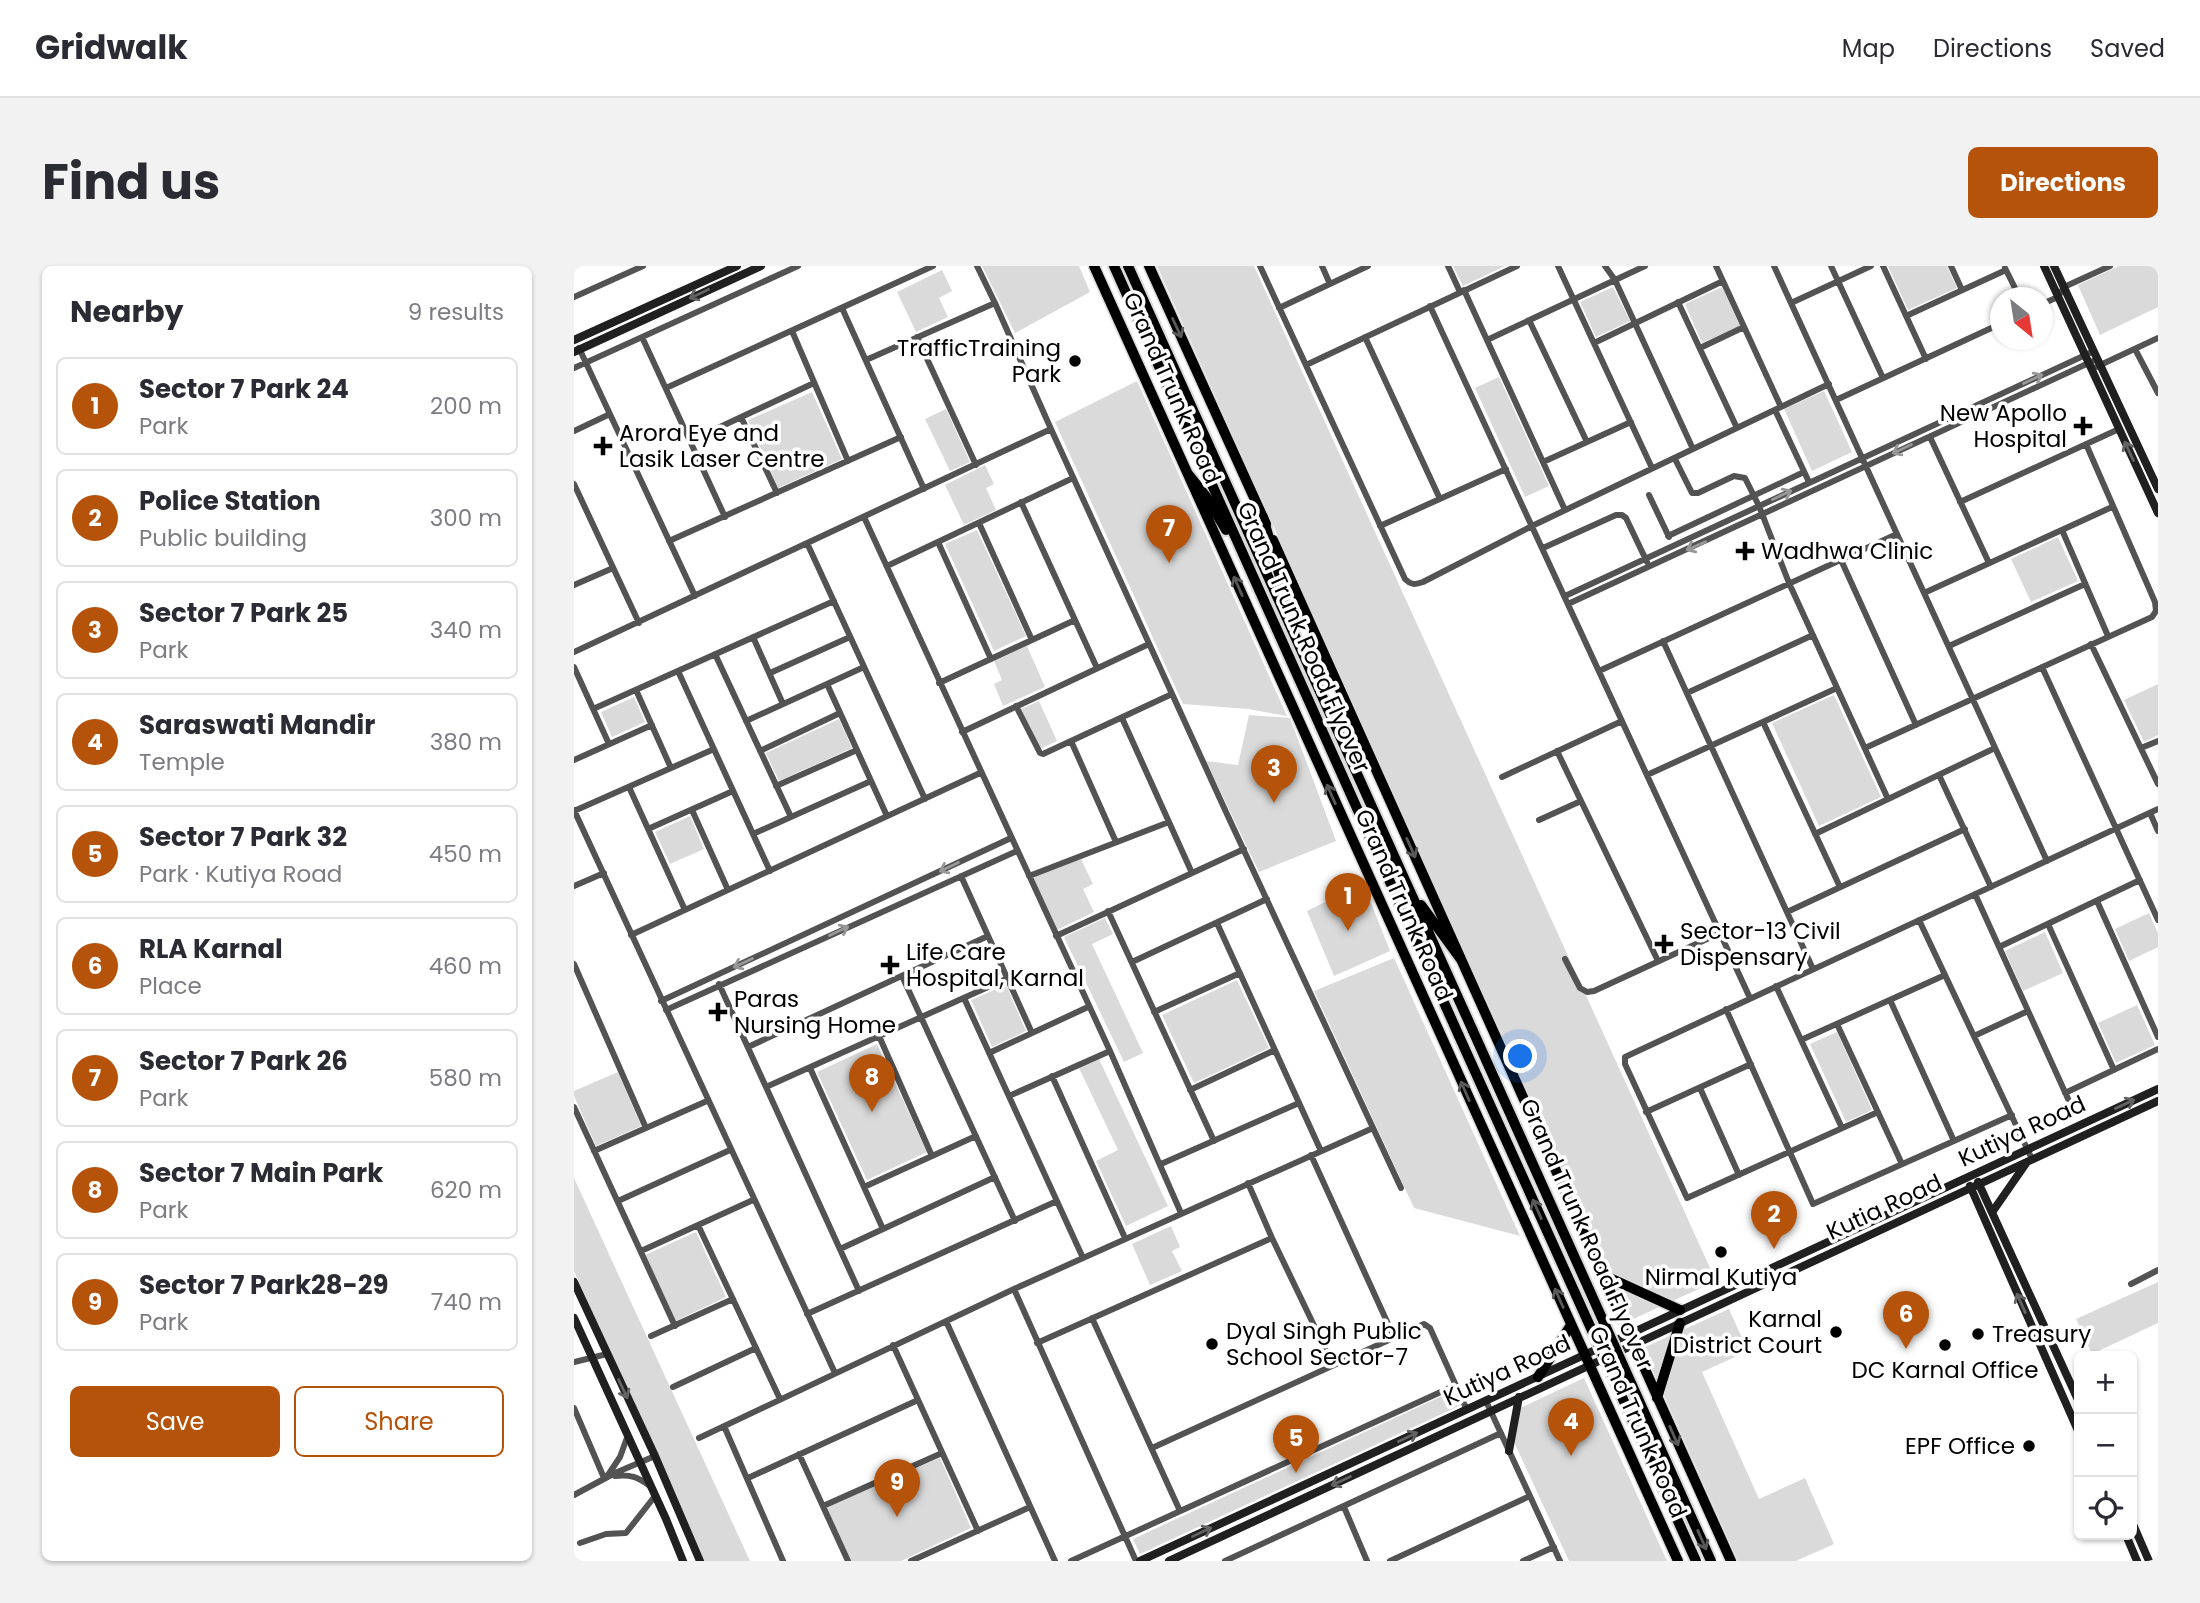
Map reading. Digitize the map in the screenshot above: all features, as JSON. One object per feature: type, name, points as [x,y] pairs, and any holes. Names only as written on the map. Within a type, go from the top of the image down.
[{"type":"highway","name":"Grand Trunk Road Flyover","points":[[1114,266],[1696,1561]]},
{"type":"highway","name":"Grand Trunk Road Flyover","points":[[1128,266],[1294,634]]},
{"type":"highway","points":[[1189,475],[1212,505],[1253,574]]},
{"type":"highway","points":[[1263,517],[1292,617],[1294,634]]},
{"type":"highway","name":"Grand Trunk Road","points":[[1294,634],[1407,885]]},
{"type":"highway","points":[[1407,885],[1460,958]]},
{"type":"highway","name":"Grand Trunk Road Flyover","points":[[1407,885],[1711,1561]]},
{"type":"main road","name":"Grand Trunk Road","points":[[1094,266],[1678,1561]]},
{"type":"main road","name":"Grand Trunk Road","points":[[1149,266],[1731,1561]]},
{"type":"main road","points":[[1601,1275],[1680,1310]]},
{"type":"main road","points":[[1657,1398],[1680,1323]]},
{"type":"main road","points":[[1542,1375],[1571,1325]]},
{"type":"street","points":[[574,298],[643,266]]},
{"type":"street","points":[[695,596],[586,363],[577,350],[575,340],[737,266]]},
{"type":"street","points":[[577,350],[761,266]]},
{"type":"street","points":[[574,368],[798,266]]},
{"type":"street","points":[[666,388],[933,266]]},
{"type":"street","points":[[977,266],[1401,1188]]},
{"type":"street","points":[[1260,266],[1380,526],[1405,579],[1410,584],[1416,585],[1532,526],[1829,384]]},
{"type":"street","points":[[1322,266],[1330,284]]},
{"type":"street","points":[[1279,308],[1368,266]]},
{"type":"street","points":[[1448,266],[1487,340],[1565,510]]},
{"type":"street","points":[[1306,365],[1517,266]]},
{"type":"street","points":[[1558,266],[1652,468]]},
{"type":"street","points":[[1605,266],[1615,280],[1693,449]]},
{"type":"street","points":[[1487,340],[1645,266]]},
{"type":"street","points":[[1716,266],[1809,482]]},
{"type":"street","points":[[1774,266],[2047,861]]},
{"type":"street","points":[[1831,266],[1883,378]]},
{"type":"street","points":[[1791,303],[1871,266]]},
{"type":"street","points":[[1883,266],[1926,359]]},
{"type":"street","points":[[1951,266],[1962,290]]},
{"type":"street","points":[[2044,266],[2158,513]]},
{"type":"street","points":[[2054,266],[2158,489]]},
{"type":"street","points":[[2053,299],[2064,288],[2110,266]]},
{"type":"street","points":[[1906,316],[2006,268],[2015,287]]},
{"type":"street","points":[[1594,342],[1723,281]]},
{"type":"street","points":[[1678,302],[1737,428]]},
{"type":"street","points":[[866,360],[996,303]]},
{"type":"street","points":[[1430,306],[1750,998]]},
{"type":"street","points":[[842,307],[925,489]]},
{"type":"street","points":[[1529,320],[1587,442]]},
{"type":"street","points":[[1700,348],[1744,327]]},
{"type":"street","points":[[1836,400],[1990,329]]},
{"type":"street","points":[[792,331],[848,461]]},
{"type":"street","points":[[642,337],[724,517]]},
{"type":"street","points":[[917,337],[976,465]]},
{"type":"street","points":[[1365,337],[1440,499]]},
{"type":"street","points":[[1565,596],[1862,458],[2097,358],[2135,349],[2158,338]]},
{"type":"street","points":[[2135,349],[2158,393]]},
{"type":"street","points":[[1568,604],[2097,358]]},
{"type":"street","points":[[690,440],[814,383]]},
{"type":"street","points":[[574,431],[610,414]]},
{"type":"street","points":[[741,417],[777,493]]},
{"type":"street","points":[[1543,462],[1631,422]]},
{"type":"street","points":[[574,652],[1051,429]]},
{"type":"street","points":[[1960,502],[2119,429]]},
{"type":"street","points":[[1930,437],[1989,564]]},
{"type":"street","points":[[669,541],[901,438]]},
{"type":"street","points":[[1865,748],[2152,617],[2156,611],[2155,602],[2086,444]]},
{"type":"street","points":[[1675,459],[1692,493],[1698,493],[1734,476],[1745,478],[1789,583],[1888,799]]},
{"type":"street","points":[[1380,526],[1506,469]]},
{"type":"street","points":[[1668,536],[1804,472]]},
{"type":"street","points":[[887,566],[1073,478]]},
{"type":"street","points":[[574,484],[639,623]]},
{"type":"street","points":[[1649,495],[1673,545]]},
{"type":"street","points":[[1021,502],[1097,668]]},
{"type":"street","points":[[1924,593],[2112,508]]},
{"type":"street","points":[[1543,548],[1622,514],[1649,567]]},
{"type":"street","points":[[864,517],[1110,1051],[1181,1213]]},
{"type":"street","points":[[979,523],[1032,640]]},
{"type":"street","points":[[2062,530],[2108,636]]},
{"type":"street","points":[[1599,671],[1897,534]]},
{"type":"street","points":[[938,542],[991,659]]},
{"type":"street","points":[[807,543],[925,799]]},
{"type":"street","points":[[1841,559],[1916,724]]},
{"type":"street","points":[[574,585],[613,568]]},
{"type":"street","points":[[1949,646],[2085,584]]},
{"type":"street","points":[[593,709],[834,601]]},
{"type":"street","points":[[939,683],[1075,620]]},
{"type":"street","points":[[1686,693],[1813,635]]},
{"type":"street","points":[[753,637],[783,704]]},
{"type":"street","points":[[770,673],[850,637]]},
{"type":"street","points":[[1663,641],[1813,969]]},
{"type":"street","points":[[961,732],[1149,644]]},
{"type":"street","points":[[2091,644],[2158,784]]},
{"type":"street","points":[[715,654],[791,817]]},
{"type":"street","points":[[574,667],[609,744]]},
{"type":"street","points":[[746,721],[864,667]]},
{"type":"street","points":[[2042,667],[2158,920]]},
{"type":"street","points":[[678,671],[770,871]]},
{"type":"street","points":[[827,684],[887,816]]},
{"type":"street","points":[[1647,775],[1837,688]]},
{"type":"street","points":[[636,690],[671,768]]},
{"type":"street","points":[[1016,706],[1041,754],[1172,694]]},
{"type":"street","points":[[760,751],[840,713]]},
{"type":"street","points":[[1122,718],[1192,873]]},
{"type":"street","points":[[1502,777],[1622,721]]},
{"type":"street","points":[[1763,722],[1840,887]]},
{"type":"street","points":[[574,760],[652,725]]},
{"type":"street","points":[[1071,741],[1116,842]]},
{"type":"street","points":[[2141,748],[2158,741]]},
{"type":"street","points":[[1815,834],[1995,748]]},
{"type":"street","points":[[714,749],[574,811],[835,1373]]},
{"type":"street","points":[[776,786],[857,750]]},
{"type":"street","points":[[1557,751],[1658,961]]},
{"type":"street","points":[[631,935],[980,773]]},
{"type":"street","points":[[1939,775],[1991,887]]},
{"type":"street","points":[[753,834],[871,781]]},
{"type":"street","points":[[629,787],[685,910]]},
{"type":"street","points":[[648,830],[733,791]]},
{"type":"street","points":[[1539,820],[1581,802]]},
{"type":"street","points":[[1878,1112],[1687,1198],[1625,1065],[1625,1057],[2158,809]]},
{"type":"street","points":[[692,810],[728,890]]},
{"type":"street","points":[[2150,813],[2158,831]]},
{"type":"street","points":[[1029,876],[1169,822]]},
{"type":"street","points":[[1787,912],[1965,829]]},
{"type":"street","points":[[574,834],[583,830]]},
{"type":"street","points":[[662,1001],[1011,838]]},
{"type":"street","points":[[1056,936],[1244,849]]},
{"type":"street","points":[[666,1010],[1017,851]]},
{"type":"street","points":[[574,886],[604,873]]},
{"type":"street","points":[[961,876],[1032,1033]]},
{"type":"street","points":[[1999,947],[2140,880]]},
{"type":"street","points":[[891,894],[896,905]]},
{"type":"street","points":[[1975,894],[2074,1112]]},
{"type":"street","points":[[1132,962],[1267,899]]},
{"type":"street","points":[[2096,901],[2158,1037]]},
{"type":"street","points":[[1108,911],[1214,1141]]},
{"type":"street","points":[[1919,920],[2028,1149],[2030,1161],[1993,1211]]},
{"type":"street","points":[[1217,923],[1321,1151]]},
{"type":"street","points":[[2048,924],[2114,1070]]},
{"type":"street","points":[[1565,959],[1580,988],[1587,992],[1594,991],[1720,933]]},
{"type":"street","points":[[748,1047],[988,936]]},
{"type":"street","points":[[798,938],[803,948]]},
{"type":"street","points":[[574,964],[646,1128]]},
{"type":"street","points":[[1154,1012],[1240,973]]},
{"type":"street","points":[[1801,1040],[1945,975]]},
{"type":"street","points":[[715,976],[859,1291]]},
{"type":"street","points":[[902,976],[1015,1220]]},
{"type":"street","points":[[766,1087],[1008,978]]},
{"type":"street","points":[[1776,986],[1842,1128]]},
{"type":"street","points":[[964,998],[1083,1258]]},
{"type":"street","points":[[1889,1000],[1954,1141]]},
{"type":"street","points":[[989,1053],[1088,1007]]},
{"type":"street","points":[[1726,1009],[1814,1204],[2012,1115]]},
{"type":"street","points":[[1975,1036],[2028,1011]]},
{"type":"street","points":[[1838,1024],[1902,1164]]},
{"type":"street","points":[[879,1036],[932,1156]]},
{"type":"street","points":[[2065,1093],[2158,1049]]},
{"type":"street","points":[[1190,1090],[1275,1050]]},
{"type":"street","points":[[1009,1096],[1110,1051]]},
{"type":"street","points":[[1646,1112],[1751,1065]]},
{"type":"street","points":[[810,1068],[883,1229]]},
{"type":"street","points":[[1052,1076],[1125,1238]]},
{"type":"street","points":[[1700,1088],[1739,1175]]},
{"type":"street","name":"Kutiya Road","points":[[1630,1340],[1655,1322],[1680,1310],[2158,1089]]},
{"type":"street","points":[[594,1151],[707,1101]]},
{"type":"street","name":"Kutia Road","points":[[1169,1561],[1550,1383],[1587,1360],[1630,1340],[1680,1323],[2158,1101]]},
{"type":"street","points":[[1161,1164],[1299,1103]]},
{"type":"street","points":[[574,1107],[675,1326]]},
{"type":"street","points":[[699,1438],[1014,1289],[1373,1128]]},
{"type":"street","points":[[864,1187],[976,1136]]},
{"type":"street","points":[[618,1201],[730,1150]]},
{"type":"street","points":[[1311,1155],[1394,1337]]},
{"type":"street","points":[[1970,1176],[1980,1183],[2074,1389]]},
{"type":"street","points":[[1970,1176],[1970,1188],[2074,1422]]},
{"type":"street","points":[[840,1249],[995,1177]]},
{"type":"street","points":[[1248,1183],[1333,1365]]},
{"type":"street","points":[[641,1251],[753,1200]]},
{"type":"street","points":[[807,1314],[1057,1202]]},
{"type":"street","points":[[698,1225],[780,1399]]},
{"type":"street","points":[[1037,1343],[1272,1238]]},
{"type":"street","points":[[2006,1268],[2016,1264]]},
{"type":"street","points":[[2131,1284],[2158,1270]]},
{"type":"street","points":[[574,1282],[655,1456],[700,1561]]},
{"type":"street","points":[[1014,1289],[1124,1536],[1138,1561]]},
{"type":"street","points":[[1725,1289],[1729,1300]]},
{"type":"street","points":[[650,1336],[733,1299]]},
{"type":"street","points":[[574,1318],[682,1561]]},
{"type":"street","points":[[1092,1318],[1180,1511]]},
{"type":"street","points":[[946,1321],[1055,1561]]},
{"type":"street","points":[[1655,1322],[1659,1332]]},
{"type":"street","points":[[1152,1448],[1428,1324],[1467,1410]]},
{"type":"street","points":[[893,1346],[978,1531]]},
{"type":"street","points":[[673,1387],[756,1348]]},
{"type":"street","points":[[574,1362],[607,1354]]},
{"type":"street","name":"Kutiya Road","points":[[1138,1561],[1542,1375],[1587,1360]]},
{"type":"street","points":[[1542,1375],[1550,1383]]},
{"type":"street","points":[[1071,1561],[1456,1385]]},
{"type":"street","points":[[1510,1451],[1519,1397]]},
{"type":"street","points":[[748,1478],[918,1400]]},
{"type":"street","points":[[1486,1401],[1560,1561]]},
{"type":"street","points":[[574,1408],[606,1477]]},
{"type":"street","points":[[724,1426],[783,1561]]},
{"type":"street","points":[[1226,1561],[1501,1433]]},
{"type":"street","points":[[606,1477],[620,1457],[628,1435]]},
{"type":"street","points":[[823,1506],[942,1453]]},
{"type":"street","points":[[799,1454],[848,1561]]},
{"type":"street","points":[[574,1495],[606,1477],[655,1456]]},
{"type":"street","points":[[606,1477],[625,1474],[634,1476],[653,1491]]},
{"type":"street","points":[[580,1543],[606,1534],[626,1533],[653,1491]]},
{"type":"street","points":[[1390,1561],[1530,1496]]},
{"type":"street","points":[[911,1561],[1030,1507]]},
{"type":"street","points":[[1344,1507],[1367,1561]]},
{"type":"street","points":[[2137,1533],[2149,1561]]},
{"type":"street","points":[[2128,1540],[2137,1561]]},
{"type":"street","points":[[1523,1561],[1554,1547]]},
{"type":"shaded area","points":[[982,266],[1079,266],[1090,292],[1015,333]]},
{"type":"shaded area","points":[[1157,266],[1254,266],[1716,1281],[1629,1321]]},
{"type":"shaded area","points":[[1453,266],[1505,266],[1463,286]]},
{"type":"shaded area","points":[[1888,266],[1947,266],[1957,288],[1908,310]]},
{"type":"shaded area","points":[[2119,266],[2158,266],[2158,307],[2100,335],[2078,285]]},
{"type":"shaded area","points":[[942,270],[952,291],[939,298],[948,317],[916,332],[897,292]]},
{"type":"shaded area","points":[[1613,287],[1630,321],[1596,337],[1580,302]]},
{"type":"shaded area","points":[[1722,287],[1740,326],[1702,343],[1685,304]]},
{"type":"shaded area","points":[[1499,377],[1549,486],[1525,497],[1475,388]]},
{"type":"shaded area","points":[[1137,381],[1287,716],[1248,709],[1183,704],[1055,422]]},
{"type":"shaded area","points":[[1824,391],[1852,452],[1812,471],[1784,409]]},
{"type":"shaded area","points":[[812,392],[842,459],[778,488],[748,420]]},
{"type":"shaded area","points":[[946,409],[970,462],[950,471],[925,419]]},
{"type":"shaded area","points":[[985,465],[994,484],[986,488],[996,510],[964,525],[945,485]]},
{"type":"shaded area","points":[[977,530],[1026,636],[994,651],[945,544]]},
{"type":"shaded area","points":[[2058,537],[2078,581],[2031,602],[2011,559]]},
{"type":"shaded area","points":[[1027,646],[1045,687],[1003,706],[994,684],[1002,680],[994,661]]},
{"type":"shaded area","points":[[2158,684],[2158,735],[2144,742],[2124,700]]},
{"type":"shaded area","points":[[1834,695],[1881,797],[1819,826],[1772,723]]},
{"type":"shaded area","points":[[634,697],[645,722],[612,737],[601,712]]},
{"type":"shaded area","points":[[1039,701],[1057,741],[1038,750],[1019,710]]},
{"type":"shaded area","points":[[1249,715],[1290,718],[1336,841],[1259,872],[1206,761],[1238,765]]},
{"type":"shaded area","points":[[839,719],[852,748],[779,781],[766,753]]},
{"type":"shaded area","points":[[690,816],[704,849],[670,864],[655,832]]},
{"type":"shaded area","points":[[1081,859],[1093,884],[1083,889],[1094,912],[1057,930],[1033,877]]},
{"type":"shaded area","points":[[1363,883],[1390,951],[1334,976],[1307,911]]},
{"type":"shaded area","points":[[2149,913],[2158,933],[2158,947],[2129,961],[2115,929]]},
{"type":"shaded area","points":[[1105,918],[1113,934],[1092,944],[1143,1053],[1124,1062],[1064,937]]},
{"type":"shaded area","points":[[2045,932],[2063,973],[2023,991],[2005,951]]},
{"type":"shaded area","points":[[1394,958],[1520,1236],[1414,1208],[1314,991]]},
{"type":"shaded area","points":[[1237,980],[1269,1048],[1194,1083],[1162,1015]]},
{"type":"shaded area","points":[[1006,985],[1026,1031],[992,1047],[971,1000]]},
{"type":"shaded area","points":[[2137,1005],[2155,1045],[2116,1063],[2098,1023]]},
{"type":"shaded area","points":[[1837,1032],[1872,1110],[1846,1122],[1810,1044]]},
{"type":"shaded area","points":[[877,1044],[927,1152],[867,1180],[817,1072]]},
{"type":"shaded area","points":[[1099,1059],[1168,1206],[1126,1226],[1096,1161],[1118,1150],[1079,1068]]},
{"type":"shaded area","points":[[618,1072],[641,1126],[596,1146],[574,1091]]},
{"type":"shaded area","points":[[574,1178],[750,1561],[704,1561],[574,1271]]},
{"type":"shaded area","points":[[1171,1226],[1180,1247],[1172,1251],[1182,1271],[1150,1285],[1132,1244]]},
{"type":"shaded area","points":[[696,1232],[726,1297],[676,1321],[645,1255]]},
{"type":"shaded area","points":[[2158,1282],[2158,1323],[2098,1351],[2091,1351],[2076,1319]]},
{"type":"shaded area","points":[[1729,1309],[1748,1351],[1702,1372],[1759,1499],[1805,1478],[1834,1544],[1796,1561],[1738,1561],[1643,1348]]},
{"type":"shaded area","points":[[1584,1378],[1667,1561],[1569,1561],[1514,1442],[1520,1408]]},
{"type":"shaded area","points":[[1453,1391],[1459,1406],[1140,1554],[1133,1539]]},
{"type":"shaded area","points":[[940,1458],[971,1528],[901,1561],[847,1561],[823,1506]]},
{"type":"place","name":"TrafficTraining Park","points":[[1075,361]]},
{"type":"place","name":"New Apollo Hospital","points":[[2083,426]]},
{"type":"place","name":"Arora Eye and Lasik Laser Centre","points":[[603,446]]},
{"type":"place","name":"Wadhwa Clinic","points":[[1745,551]]},
{"type":"place","name":"Sector 7 Park 26","points":[[1169,563]]},
{"type":"place","name":"Sector 7 Park 25","points":[[1274,803]]},
{"type":"place","name":"Sector 7 Park 24","points":[[1348,931]]},
{"type":"place","name":"Sector-13 Civil Dispensary","points":[[1664,944]]},
{"type":"place","name":"Life Care Hospital, Karnal","points":[[890,965]]},
{"type":"place","name":"Paras Nursing Home","points":[[718,1012]]},
{"type":"place","name":"Sector 7 Main Park","points":[[872,1112]]},
{"type":"place","name":"Police Station","points":[[1774,1249]]},
{"type":"place","name":"Nirmal Kutiya","points":[[1721,1252]]},
{"type":"place","name":"Karnal District Court","points":[[1836,1332]]},
{"type":"place","name":"Treasury","points":[[1978,1334]]},
{"type":"place","name":"Dyal Singh Public School Sector-7","points":[[1212,1344]]},
{"type":"place","name":"DC Karnal Office","points":[[1945,1345]]},
{"type":"place","name":"RLA Karnal","points":[[1906,1349]]},
{"type":"place","name":"EPF Office","points":[[2029,1446]]},
{"type":"place","name":"Saraswati Mandir","points":[[1571,1456]]},
{"type":"place","name":"Sector 7 Park 32","points":[[1296,1473]]},
{"type":"place","name":"Sector 7 Park28-29","points":[[897,1517]]}]
